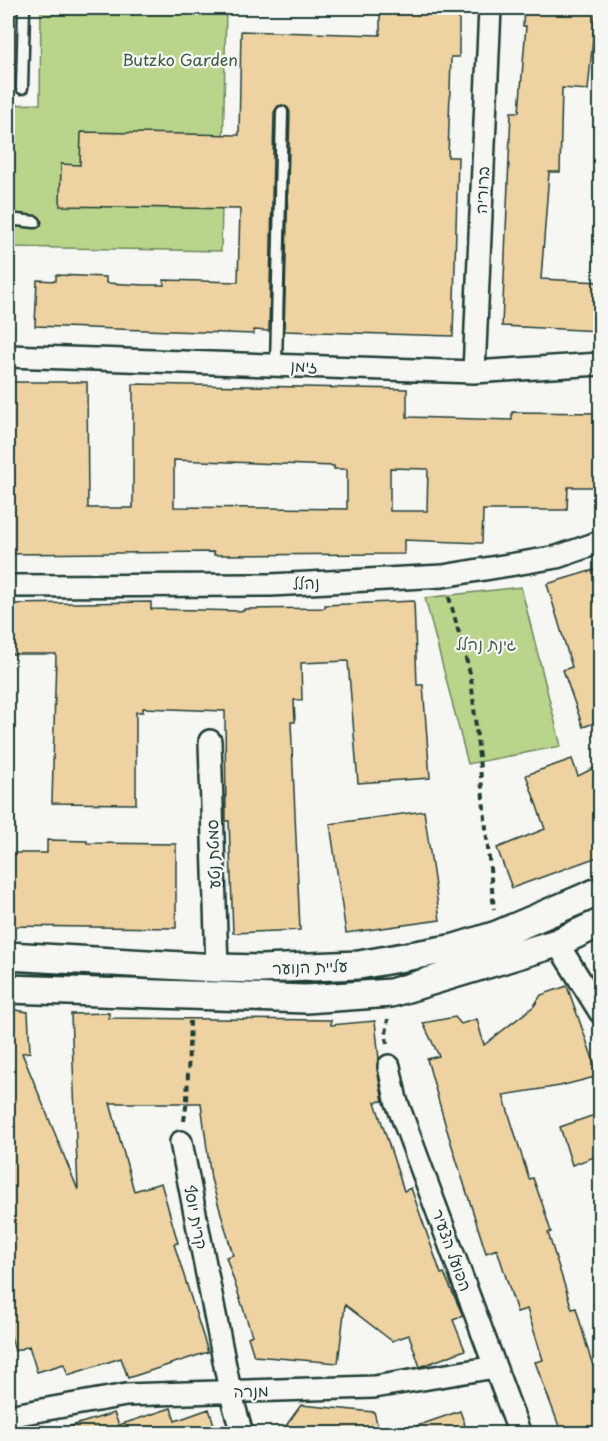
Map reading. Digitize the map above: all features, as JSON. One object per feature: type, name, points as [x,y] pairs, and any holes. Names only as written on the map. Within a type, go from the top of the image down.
[{"type":"street","name":"ברוריה","points":[[474,372],[490,8]]},
{"type":"street","name":"זימן","points":[[8,356],[474,372],[600,364]]},
{"type":"street","name":"נהלל","points":[[8,586],[271,585],[443,576],[557,557],[600,542]]},
{"type":"street","name":"סמטת נטע","points":[[210,741],[217,968]]},
{"type":"street","name":"עליית הנוער","points":[[8,956],[217,968],[261,969],[359,965],[455,948],[497,935],[600,891]]},
{"type":"street","name":"עליית הנוער","points":[[8,989],[306,999],[391,993],[557,943],[600,923]]},
{"type":"street","points":[[557,943],[600,1012]]},
{"type":"street","name":"הפועל הצעיר","points":[[389,1066],[396,1100],[520,1434]]},
{"type":"street","name":"קרית יוסף","points":[[182,1142],[230,1391],[242,1434]]},
{"type":"street","name":"מנרה","points":[[8,1416],[126,1395],[374,1387],[495,1367]]},
{"type":"lane","points":[[22,88],[24,8]]},
{"type":"lane","points":[[276,365],[282,112]]},
{"type":"lane","points":[[8,219],[35,222]]},
{"type":"path","points":[[443,576],[471,677],[497,935]]},
{"type":"path","points":[[389,1066],[386,1035],[391,993]]},
{"type":"path","points":[[182,1142],[187,1100],[191,996]]},
{"type":"green space","name":"Butzko Garden","points":[[41,8],[226,8],[221,251],[8,247],[8,105],[40,104]]},
{"type":"green space","name":"גינת נהלל","points":[[521,587],[561,746],[468,764],[425,598]]},
{"type":"building","points":[[380,8],[459,8],[459,57],[451,57],[448,157],[458,157],[453,336],[284,331],[290,112],[283,105],[278,106],[274,112],[269,331],[254,330],[254,334],[35,326],[37,280],[56,281],[56,275],[106,277],[106,283],[144,285],[164,285],[164,280],[238,282],[240,209],[60,206],[61,164],[80,165],[81,132],[239,135],[241,31],[380,35]]},
{"type":"building","points":[[524,8],[596,8],[588,90],[562,88],[560,172],[549,172],[541,279],[600,282],[600,331],[502,326],[511,112],[519,112],[526,26],[523,26]]},
{"type":"building","points":[[8,382],[87,382],[88,508],[133,508],[133,384],[407,389],[407,417],[512,420],[512,412],[600,413],[600,487],[568,487],[567,510],[483,510],[482,543],[404,540],[404,554],[214,555],[214,552],[8,554]],"holes":[[[174,460],[334,466],[334,469],[347,469],[347,509],[174,507]],[[390,468],[428,469],[427,511],[390,511]]]},
{"type":"building","points":[[600,568],[600,721],[583,727],[563,670],[572,667],[547,584]]},
{"type":"building","points":[[414,601],[417,685],[423,685],[430,778],[358,783],[348,661],[301,663],[302,700],[294,700],[295,722],[291,722],[300,930],[233,933],[229,821],[226,821],[225,711],[143,708],[143,712],[136,712],[136,804],[52,803],[56,654],[8,654],[8,604],[151,602],[151,609],[244,611],[244,609],[325,608],[325,605]]},
{"type":"building","points":[[572,759],[578,776],[600,765],[600,856],[512,888],[497,848],[545,829],[526,775]]},
{"type":"building","points":[[424,811],[440,920],[346,933],[330,824]]},
{"type":"building","points":[[47,840],[176,844],[176,928],[8,926],[8,853],[47,853]]},
{"type":"building","points":[[567,986],[599,1076],[560,1086],[503,1095],[529,1179],[533,1178],[543,1206],[551,1232],[548,1233],[572,1309],[576,1308],[600,1385],[600,1434],[562,1434],[535,1362],[543,1360],[527,1309],[517,1312],[497,1249],[486,1253],[427,1059],[439,1056],[423,1023],[455,1017],[461,1024],[477,1019],[484,1045],[534,1006],[541,995]]},
{"type":"building","points":[[8,1009],[28,1012],[30,1052],[22,1053],[78,1190],[71,1014],[109,1013],[109,1018],[331,1020],[331,1025],[375,1021],[379,1059],[377,1069],[383,1101],[375,1102],[404,1191],[411,1188],[441,1274],[444,1273],[463,1316],[453,1320],[465,1350],[420,1367],[409,1335],[392,1341],[345,1305],[338,1363],[254,1356],[248,1337],[252,1335],[226,1257],[233,1255],[211,1179],[201,1103],[110,1103],[134,1191],[161,1183],[178,1243],[174,1244],[208,1352],[128,1378],[121,1358],[68,1375],[64,1364],[37,1372],[29,1346],[15,1351],[8,1326]]},
{"type":"building","points":[[600,1113],[600,1155],[572,1165],[560,1127]]},
{"type":"building","points":[[301,1405],[374,1412],[380,1434],[280,1434]]},
{"type":"building","points":[[171,1408],[175,1421],[209,1409],[217,1434],[62,1434],[61,1429],[114,1413],[119,1425]]},
{"type":"building","points":[[460,1411],[468,1434],[405,1434],[405,1430]]}]
